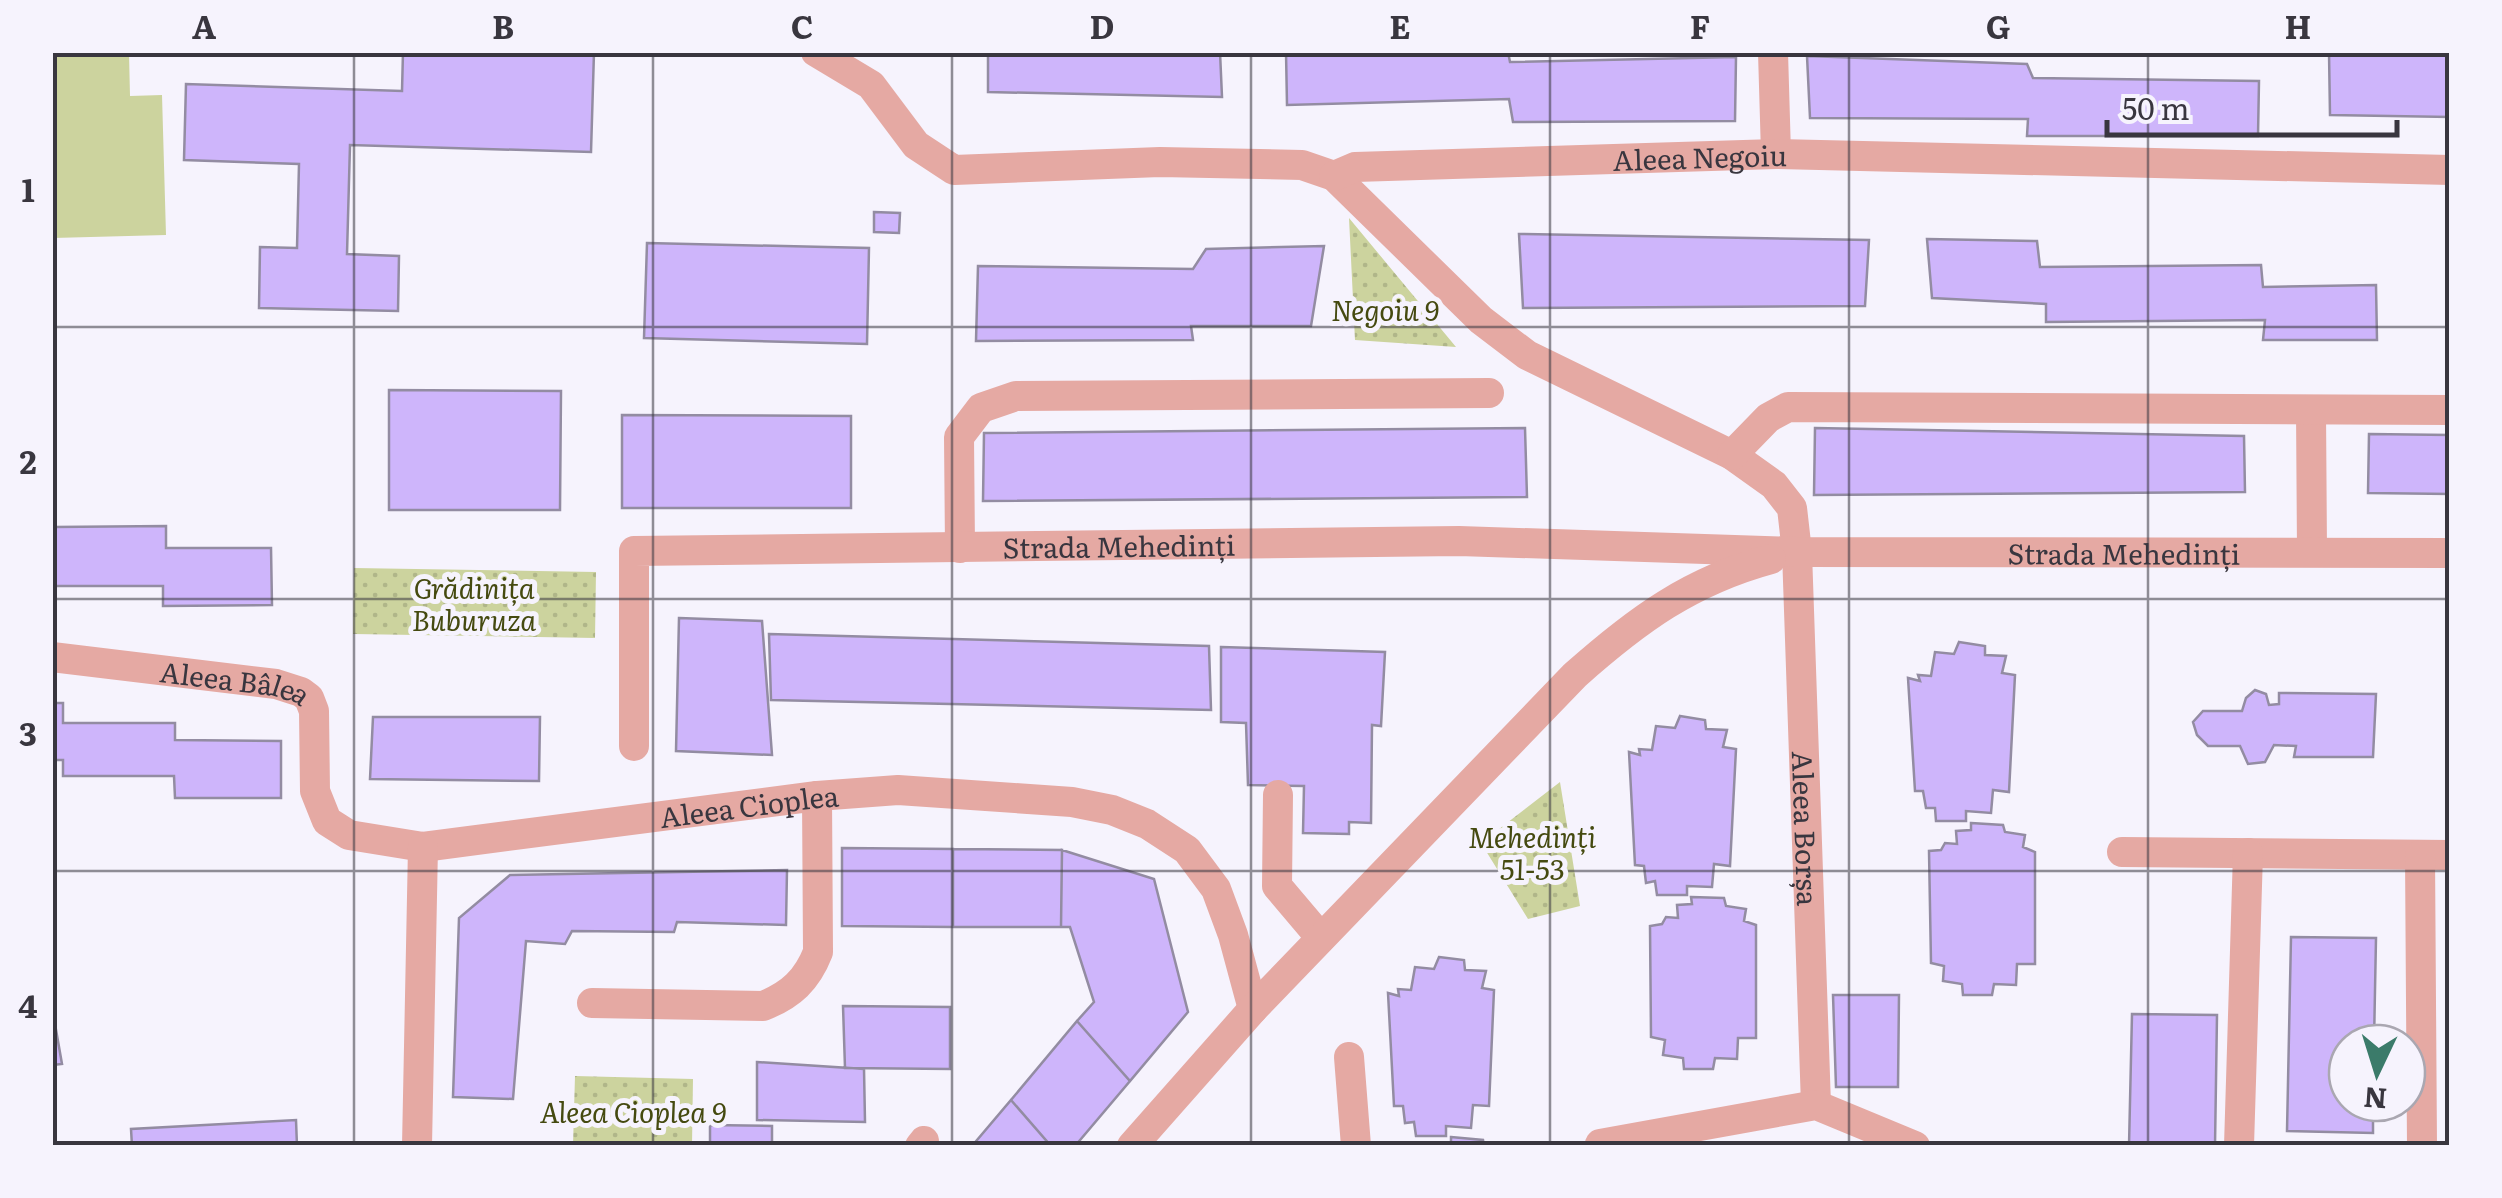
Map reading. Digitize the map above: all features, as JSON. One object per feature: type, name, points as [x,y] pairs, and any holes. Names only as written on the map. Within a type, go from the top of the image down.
[{"type":"street","name":"Aleea Negoiu","points":[[816,52],[870,85],[916,144],[954,170],[1160,162],[1302,165],[1334,176],[1355,167],[1776,154],[2450,170]]},
{"type":"street","points":[[1773,52],[1776,154]]},
{"type":"street","points":[[1334,176],[1481,320],[1527,356],[1732,455],[1774,485],[1792,508],[1798,552]]},
{"type":"street","points":[[960,548],[959,438],[981,408],[1016,396],[1489,393]]},
{"type":"street","points":[[1732,455],[1768,418],[1788,407],[2450,410]]},
{"type":"street","points":[[2311,410],[2312,551]]},
{"type":"street","name":"Strada Mehedinți","points":[[634,746],[634,551],[1459,541],[1798,552],[2450,554]]},
{"type":"street","name":"Strada Mehedinți","points":[[1132,1146],[1253,1009],[1574,674],[1628,627],[1699,584],[1738,568],[1798,552]]},
{"type":"street","name":"Aleea Borșa","points":[[1798,552],[1816,1105]]},
{"type":"street","name":"Aleea Bâlea","points":[[52,657],[276,684],[301,692],[309,698],[314,711],[315,791],[327,822],[348,835],[423,847]]},
{"type":"street","name":"Aleea Cioplea","points":[[423,847],[817,796],[898,790],[1034,798],[1112,810],[1147,824],[1188,850],[1216,890],[1233,934],[1253,1009]]},
{"type":"street","points":[[592,1003],[763,1006],[785,997],[809,975],[818,952],[817,796]]},
{"type":"street","points":[[1278,796],[1278,886],[1321,938]]},
{"type":"street","points":[[416,1146],[423,847]]},
{"type":"street","points":[[2122,852],[2435,855],[2422,1146]]},
{"type":"street","points":[[2239,1146],[2248,853]]},
{"type":"street","points":[[1348,1057],[1356,1146]]},
{"type":"street","points":[[1600,1144],[1816,1105],[1916,1146]]},
{"type":"green space","points":[[52,53],[129,53],[130,96],[162,95],[166,235],[53,238]]},
{"type":"green space","name":"Negoiu 9","points":[[1349,218],[1456,347],[1355,340]]},
{"type":"green space","name":"Grădinița Buburuza","points":[[354,568],[596,572],[595,638],[353,634]]},
{"type":"green space","name":"Mehedinți 51-53","points":[[1560,782],[1580,906],[1528,919],[1481,843]]},
{"type":"green space","name":"Aleea Cioplea 9","points":[[575,1076],[693,1079],[692,1145],[573,1145]]},
{"type":"building","points":[[403,52],[594,52],[591,152],[350,145],[347,254],[399,256],[398,311],[259,308],[260,247],[297,248],[299,164],[184,160],[186,84],[402,91]]},
{"type":"building","points":[[988,52],[1220,52],[1222,97],[988,92]]},
{"type":"building","points":[[1286,52],[1508,52],[1510,62],[1736,57],[1735,121],[1513,122],[1509,99],[1287,105]]},
{"type":"building","points":[[2329,52],[2450,55],[2450,117],[2330,115]]},
{"type":"building","points":[[1807,56],[2027,64],[2033,78],[2259,81],[2258,136],[2027,136],[2028,119],[1810,118]]},
{"type":"building","points":[[874,212],[900,213],[899,233],[874,232]]},
{"type":"building","points":[[1519,234],[1869,240],[1865,306],[1523,308]]},
{"type":"building","points":[[1927,239],[2037,241],[2040,267],[2261,265],[2263,287],[2376,285],[2377,340],[2263,340],[2265,320],[2046,322],[2046,304],[1932,298]]},
{"type":"building","points":[[647,243],[869,248],[867,344],[644,338]]},
{"type":"building","points":[[1324,246],[1311,326],[1191,326],[1193,340],[976,341],[978,266],[1193,269],[1206,249]]},
{"type":"building","points":[[389,390],[561,391],[560,510],[389,510]]},
{"type":"building","points":[[622,415],[851,416],[851,508],[622,508]]},
{"type":"building","points":[[1525,428],[1527,497],[983,501],[984,433]]},
{"type":"building","points":[[1815,428],[2244,436],[2245,492],[1814,495]]},
{"type":"building","points":[[2369,434],[2450,435],[2450,494],[2368,493]]},
{"type":"building","points":[[52,507],[54,527],[166,526],[166,548],[271,548],[272,605],[163,606],[163,586],[55,586]]},
{"type":"building","points":[[679,618],[762,621],[772,755],[676,751]]},
{"type":"building","points":[[769,634],[1209,646],[1211,710],[771,700]]},
{"type":"building","points":[[1959,642],[1985,646],[1985,655],[2006,656],[2002,673],[2015,675],[2009,792],[1993,790],[1991,813],[1966,811],[1966,821],[1936,821],[1935,808],[1926,808],[1923,791],[1915,791],[1908,678],[1920,681],[1918,675],[1931,676],[1935,652],[1954,654]]},
{"type":"building","points":[[1221,647],[1385,652],[1381,726],[1372,725],[1371,823],[1349,822],[1349,834],[1303,833],[1304,786],[1248,785],[1246,723],[1221,722]]},
{"type":"building","points":[[2255,690],[2266,694],[2269,705],[2279,704],[2279,693],[2376,694],[2373,757],[2294,757],[2296,746],[2274,745],[2265,762],[2248,764],[2240,746],[2208,746],[2197,735],[2193,722],[2203,711],[2242,711],[2246,698]]},
{"type":"building","points":[[52,703],[63,703],[63,723],[175,723],[175,740],[281,741],[281,798],[175,798],[174,776],[63,776],[63,760],[52,760]]},
{"type":"building","points":[[1680,716],[1705,720],[1706,729],[1727,730],[1723,747],[1736,749],[1730,866],[1714,864],[1712,887],[1687,886],[1687,895],[1657,895],[1655,881],[1646,883],[1644,866],[1635,865],[1629,752],[1640,755],[1639,749],[1652,750],[1656,726],[1675,728]]},
{"type":"building","points":[[373,717],[540,717],[539,781],[370,779]]},
{"type":"building","points":[[1971,823],[2003,825],[2005,832],[2025,835],[2023,847],[2035,852],[2035,964],[2017,964],[2016,985],[1994,984],[1992,995],[1963,995],[1962,984],[1943,981],[1944,966],[1931,963],[1929,851],[1941,850],[1945,843],[1957,844],[1956,831],[1971,830]]},
{"type":"building","points":[[842,848],[953,849],[953,927],[842,926]]},
{"type":"building","points":[[953,849],[1062,850],[1061,927],[953,927]]},
{"type":"building","points":[[1062,850],[1154,879],[1188,1012],[1130,1081],[1077,1021],[1094,1002],[1070,927],[1061,927]]},
{"type":"building","points":[[787,870],[786,925],[677,922],[674,932],[572,931],[565,944],[526,941],[513,1099],[453,1097],[459,918],[510,875]]},
{"type":"building","points":[[1691,897],[1724,898],[1726,906],[1746,909],[1744,921],[1756,925],[1756,1038],[1738,1038],[1737,1059],[1715,1058],[1713,1069],[1684,1069],[1683,1058],[1663,1055],[1665,1040],[1651,1037],[1650,926],[1662,924],[1666,917],[1678,918],[1677,905],[1692,904]]},
{"type":"building","points":[[2291,937],[2376,938],[2374,1023],[2327,1023],[2327,1123],[2373,1123],[2373,1133],[2287,1131]]},
{"type":"building","points":[[1439,957],[1464,960],[1465,970],[1486,971],[1482,988],[1494,990],[1489,1106],[1473,1105],[1471,1128],[1446,1126],[1446,1136],[1416,1136],[1414,1122],[1405,1123],[1403,1106],[1394,1106],[1388,993],[1399,996],[1398,989],[1411,990],[1415,967],[1434,969]]},
{"type":"building","points":[[1833,995],[1899,995],[1898,1087],[1836,1087]]},
{"type":"building","points":[[843,1006],[950,1007],[950,1069],[845,1068]]},
{"type":"building","points":[[52,1007],[62,1064],[52,1065]]},
{"type":"building","points":[[2132,1014],[2217,1015],[2215,1146],[2129,1146]]},
{"type":"building","points":[[1077,1021],[1130,1081],[1075,1146],[1051,1146],[1011,1100]]},
{"type":"building","points":[[757,1062],[864,1069],[865,1122],[757,1120]]},
{"type":"building","points":[[1011,1100],[1051,1146],[972,1146]]},
{"type":"building","points":[[296,1120],[297,1146],[132,1146],[131,1129]]},
{"type":"building","points":[[710,1125],[772,1126],[772,1146],[710,1146]]},
{"type":"building","points":[[1451,1137],[1483,1140],[1484,1146],[1436,1146],[1451,1145]]}]
